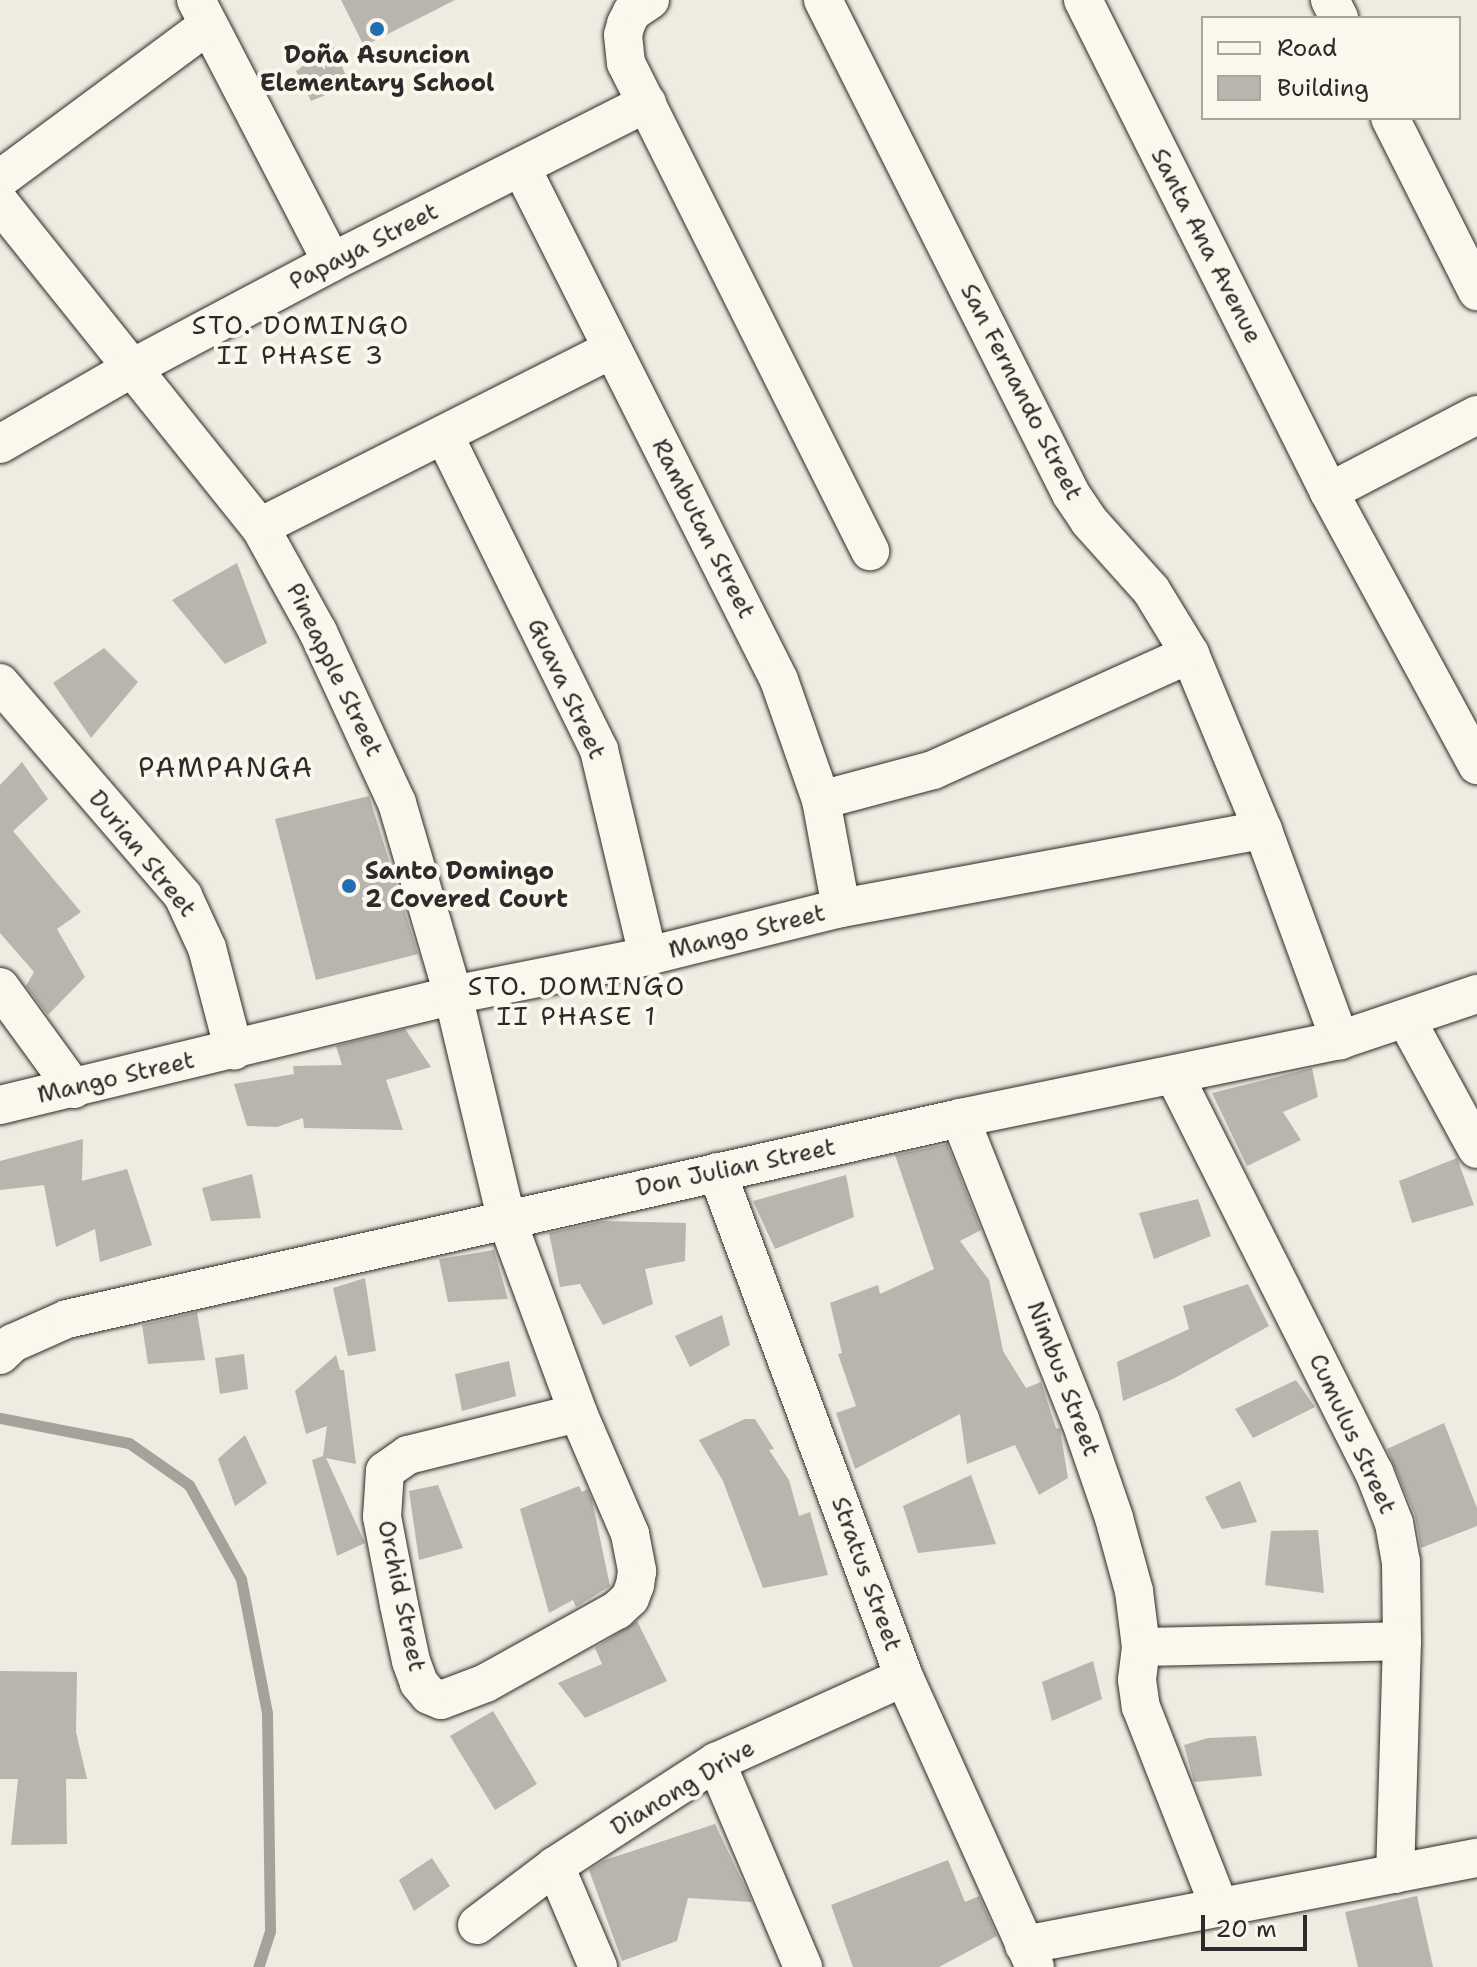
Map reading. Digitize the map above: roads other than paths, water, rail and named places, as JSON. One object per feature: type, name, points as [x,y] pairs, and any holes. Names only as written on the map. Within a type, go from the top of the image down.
[{"type":"street","points":[[650,0],[632,12],[623,35],[626,63],[870,551]]},
{"type":"street","name":"San Fernando Street","points":[[823,0],[1071,494],[1089,521],[1151,590],[1190,654],[1263,830],[1340,1040]]},
{"type":"street","name":"Santa Ana Avenue","points":[[1083,0],[1329,492],[1477,765]]},
{"type":"street","points":[[0,179],[202,12],[332,262]]},
{"type":"street","name":"Papaya Street","points":[[0,444],[134,367],[332,262],[647,103]]},
{"type":"street","points":[[1391,120],[1477,291]]},
{"type":"street","name":"Rambutan Street","points":[[521,167],[779,680],[821,800],[841,908]]},
{"type":"street","name":"Pineapple Street","points":[[0,203],[260,527],[318,632],[397,803],[453,995],[506,1218],[578,1413]]},
{"type":"street","points":[[260,527],[611,350]]},
{"type":"street","points":[[1329,492],[1477,415]]},
{"type":"street","name":"Guava Street","points":[[444,435],[599,750],[648,956]]},
{"type":"street","points":[[821,800],[933,770],[1190,654]]},
{"type":"street","name":"Durian Street","points":[[0,683],[183,896],[207,948],[234,1051]]},
{"type":"street","name":"Mango Street","points":[[0,1105],[234,1051],[453,995],[648,956],[841,908],[1263,830]]},
{"type":"street","points":[[0,987],[74,1089]]},
{"type":"street","name":"Don Julian Street","points":[[0,1355],[13,1343],[67,1319],[960,1118],[1340,1040],[1477,994]]},
{"type":"street","points":[[1406,1019],[1477,1149]]},
{"type":"street","name":"Cumulus Street","points":[[1174,1075],[1374,1472],[1394,1523],[1401,1561],[1402,1641],[1395,1874]]},
{"type":"street","name":"Nimbus Street","points":[[960,1118],[1080,1419],[1109,1504],[1134,1591],[1141,1647],[1137,1680],[1146,1724],[1219,1906]]},
{"type":"street","name":"Stratus Street","points":[[717,1172],[904,1677],[1030,1956]]},
{"type":"street","name":"Orchid Street","points":[[578,1413],[630,1534],[637,1571],[630,1598],[617,1610],[462,1694],[441,1700],[429,1695],[419,1683],[411,1661],[382,1517],[385,1471],[393,1462],[408,1455],[578,1413]]},
{"type":"street","points":[[1141,1647],[1402,1641]]},
{"type":"street","name":"Dianong Drive","points":[[477,1925],[555,1866],[716,1762],[904,1677]]},
{"type":"street","points":[[716,1762],[803,1967]]},
{"type":"street","points":[[1030,1956],[1219,1906],[1477,1858]]},
{"type":"street","points":[[555,1866],[598,1967]]},
{"type":"waterway","points":[[0,1418],[129,1443],[189,1485],[241,1579],[267,1713],[270,1931],[258,1967]]},
{"type":"place","name":"Doña Asuncion Elementary School","points":[[377,29]]},
{"type":"place","name":"Santo Domingo 2 Covered Court","points":[[349,886]]},
{"type":"district","name":"STO. DOMINGO II PHASE 3","points":[[301,340]]},
{"type":"district","name":"PAMPANGA","points":[[226,767]]},
{"type":"district","name":"STO. DOMINGO II PHASE 1","points":[[577,1001]]}]
